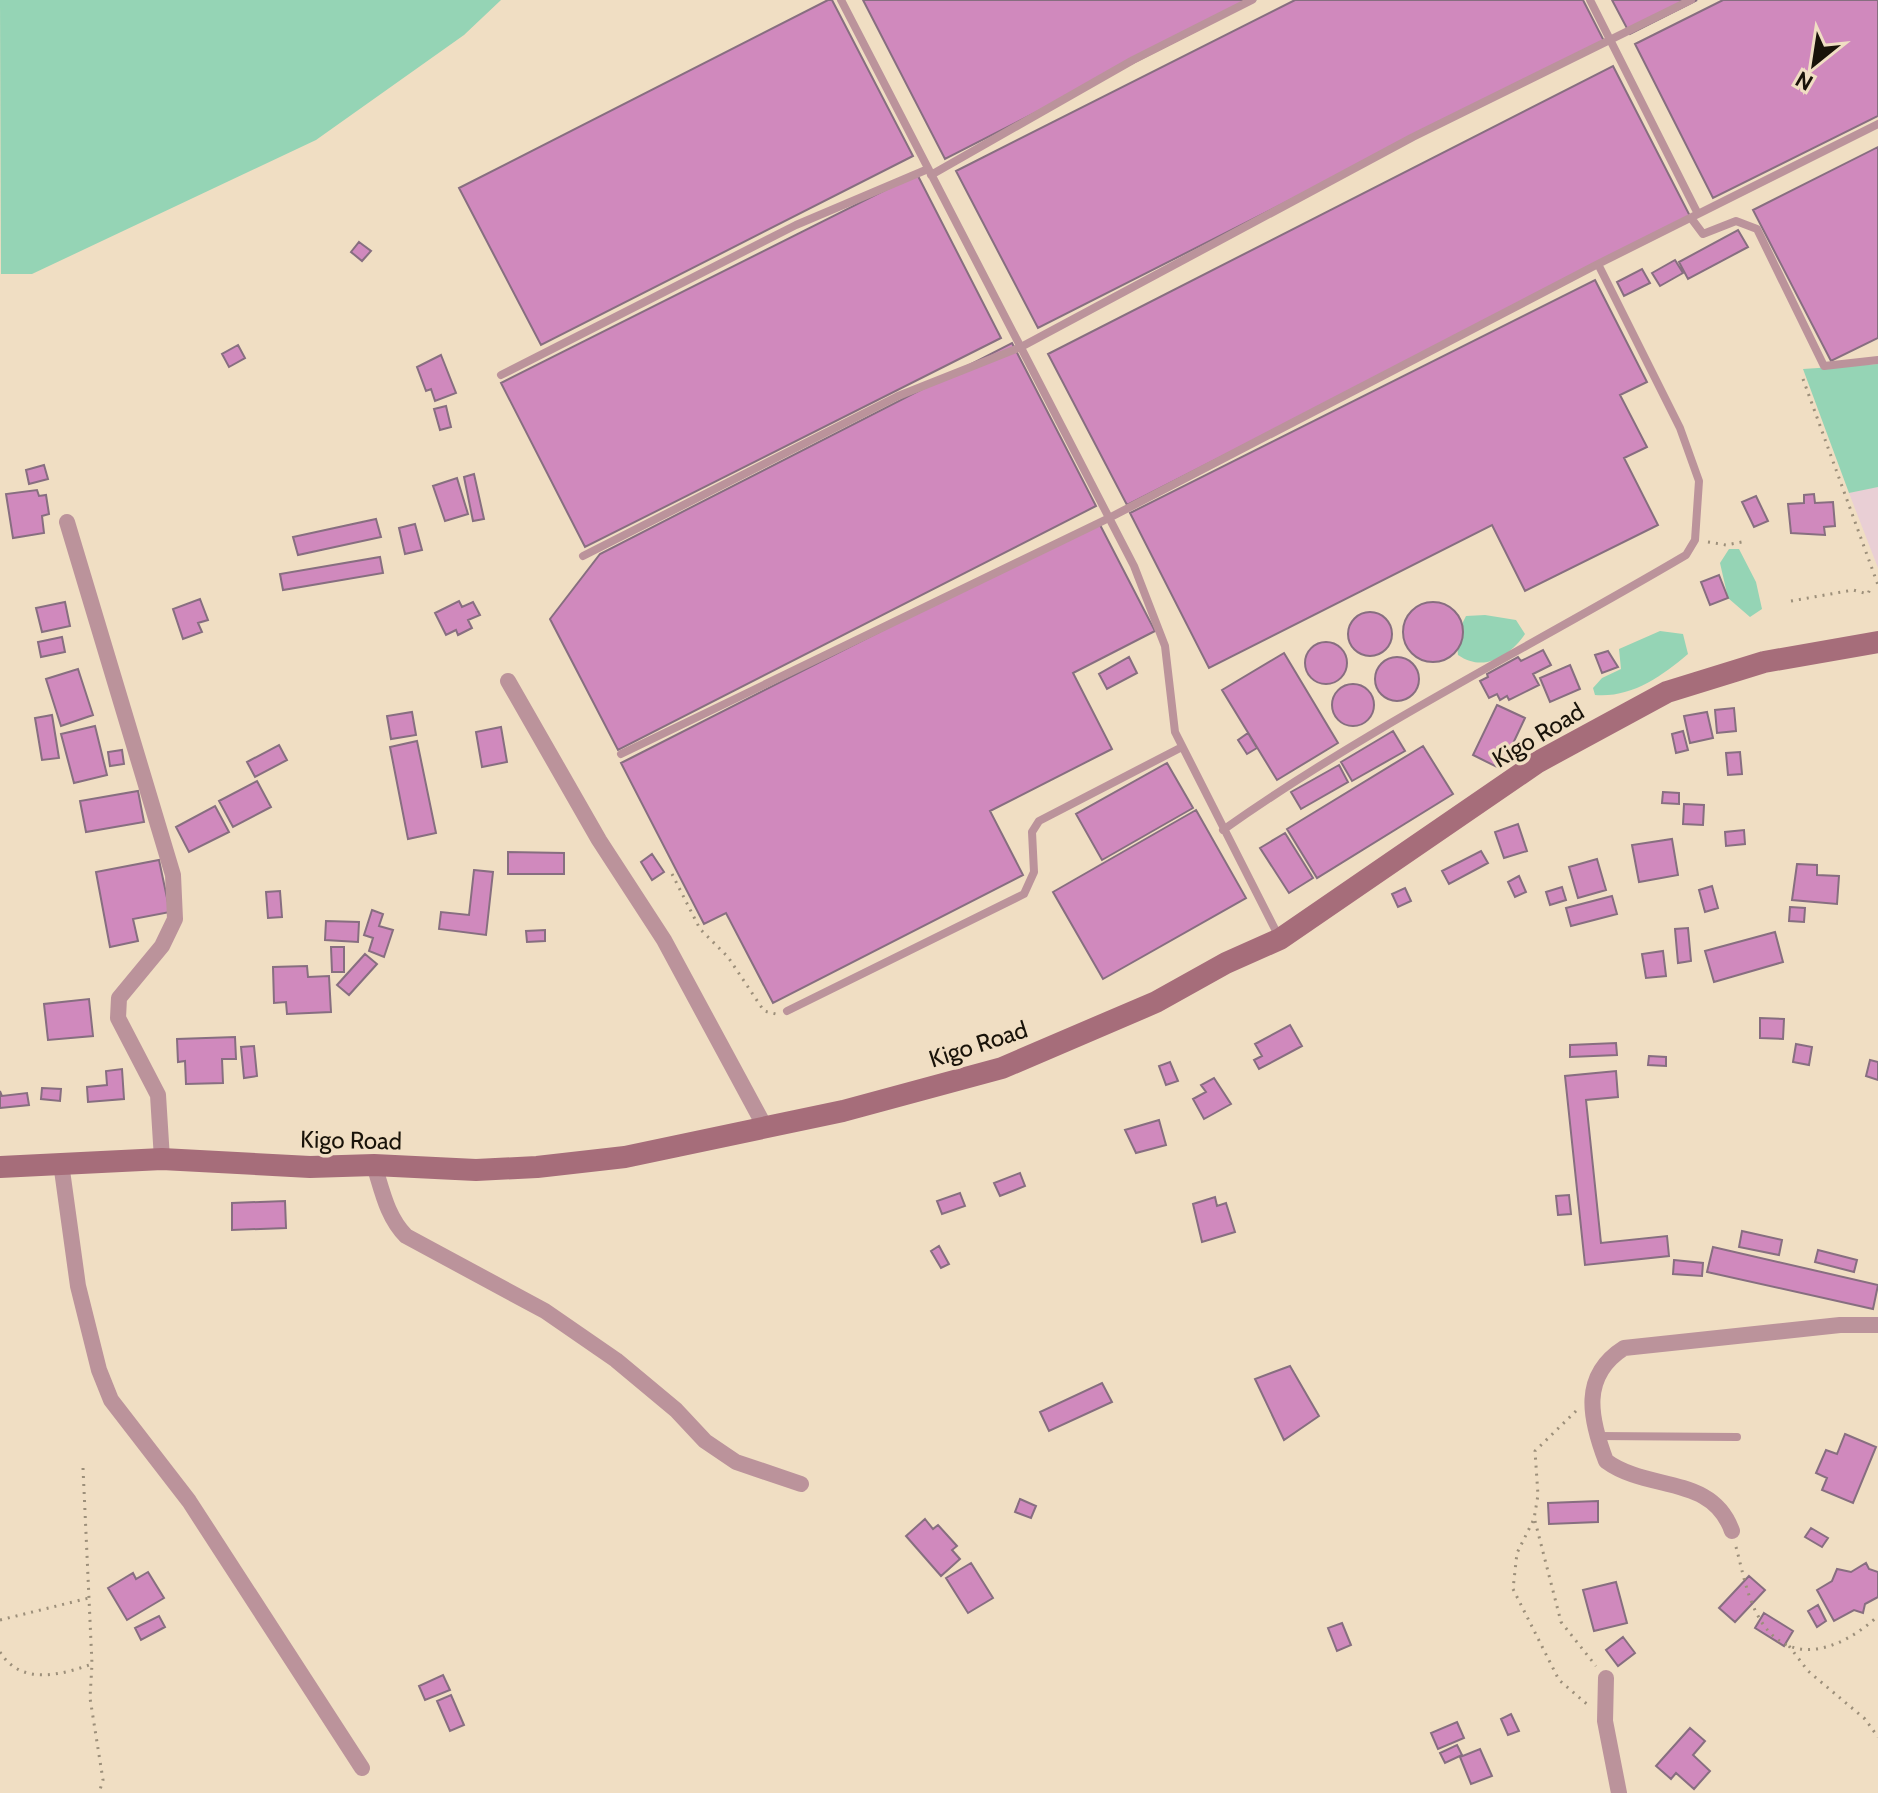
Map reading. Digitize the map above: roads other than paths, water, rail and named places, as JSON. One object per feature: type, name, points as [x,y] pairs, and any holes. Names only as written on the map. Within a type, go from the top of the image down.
[{"type":"street","points":[[67,522],[173,875],[175,919],[162,946],[119,998],[118,1018],[158,1095],[162,1159]]},
{"type":"street","name":"Kigo Road","points":[[0,1167],[162,1159],[310,1167],[374,1165],[476,1170],[537,1167],[625,1157],[843,1111],[1002,1068],[1156,1002],[1226,963],[1280,939],[1538,762],[1667,692],[1764,662],[1878,642]]},
{"type":"street","points":[[508,681],[599,840],[664,940],[765,1127]]},
{"type":"street","points":[[61,1163],[78,1286],[99,1370],[111,1400],[189,1501],[362,1768]]},
{"type":"street","points":[[374,1165],[395,1225],[406,1236],[545,1311],[616,1360],[676,1410],[705,1441],[736,1462],[801,1484]]},
{"type":"street","points":[[1732,1531],[1720,1505],[1706,1496],[1615,1467],[1606,1461],[1597,1436],[1590,1397],[1604,1367],[1624,1348],[1840,1325],[1878,1325]]},
{"type":"street","points":[[1606,1678],[1605,1721],[1619,1793]]},
{"type":"lane","points":[[841,0],[1134,566],[1165,646],[1175,732],[1280,939]]},
{"type":"lane","points":[[501,375],[796,225],[930,172],[1133,60],[1252,0]]},
{"type":"lane","points":[[1590,0],[1703,234],[1736,221],[1757,229],[1824,366],[1878,360]]},
{"type":"lane","points":[[583,556],[898,396],[1021,347],[1413,137],[1691,0]]},
{"type":"lane","points":[[621,754],[1109,518],[1598,264],[1878,124]]},
{"type":"lane","points":[[1223,830],[1305,772],[1549,636],[1686,555],[1692,545],[1699,481],[1680,428],[1598,264]]},
{"type":"lane","points":[[787,1011],[1024,894],[1034,872],[1032,832],[1039,821],[1182,747]]},
{"type":"lane","points":[[1597,1436],[1737,1437]]}]
